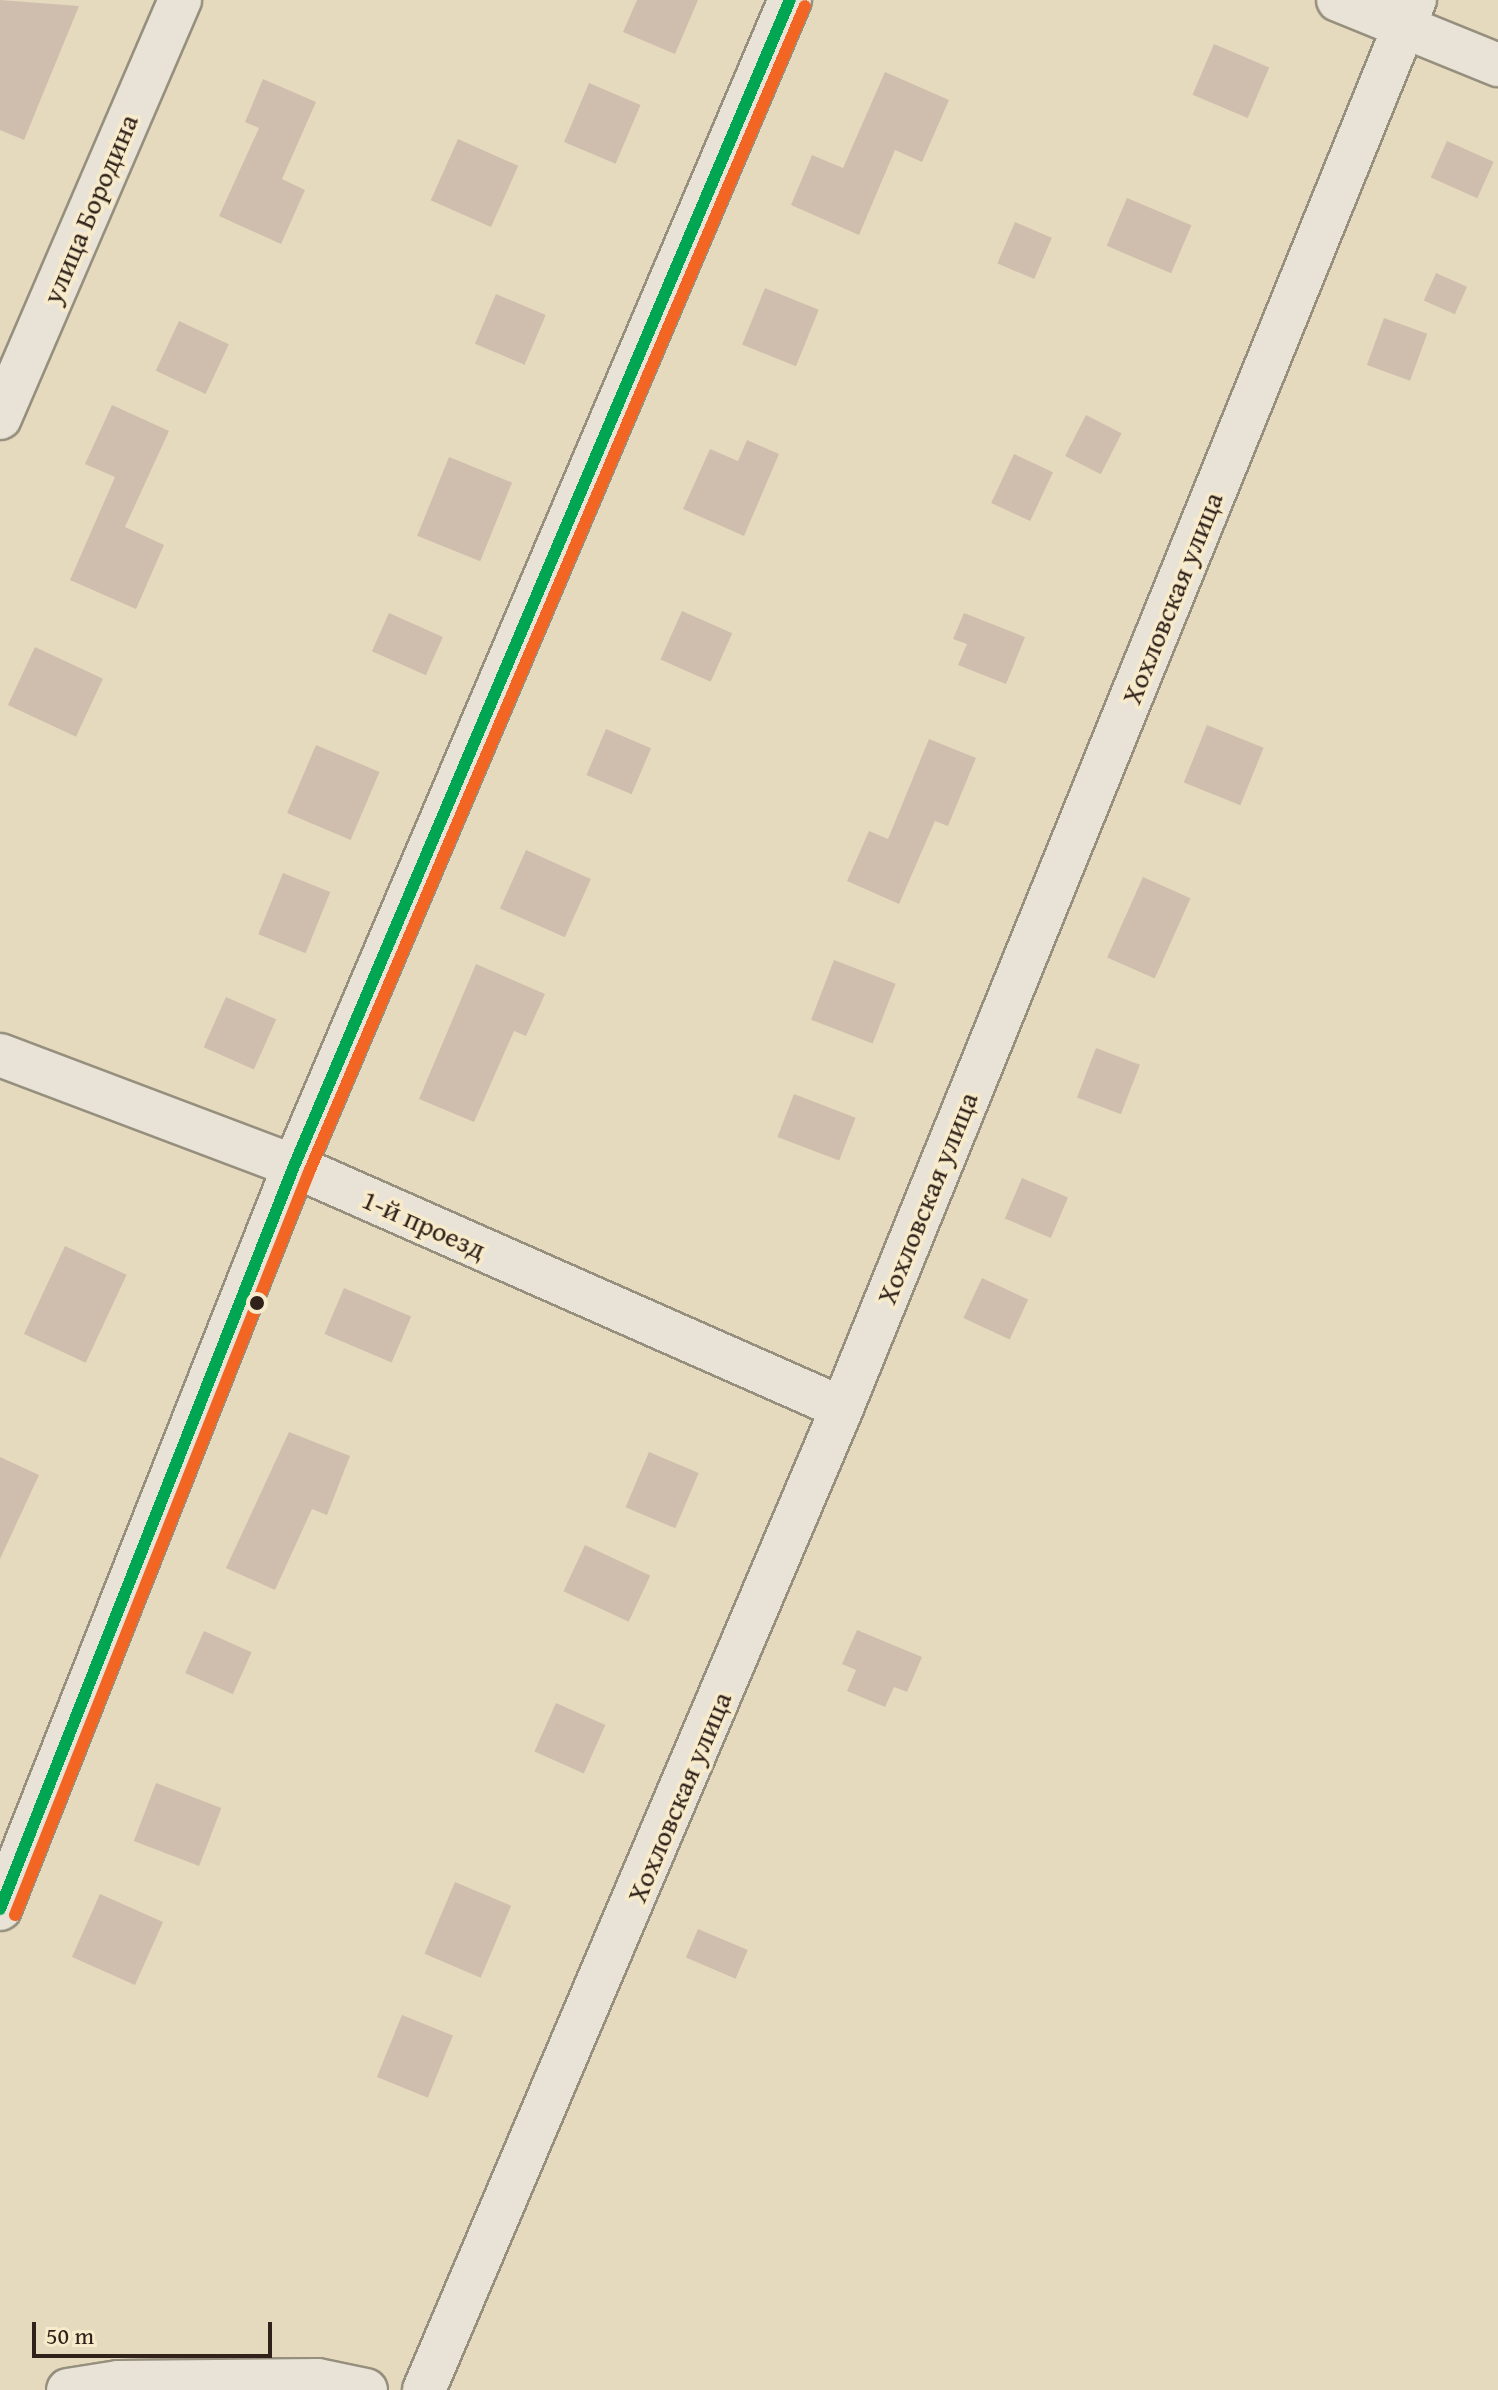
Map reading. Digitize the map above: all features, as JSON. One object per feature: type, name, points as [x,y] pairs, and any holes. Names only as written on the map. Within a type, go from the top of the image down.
[{"type":"street","name":"улица Бородина","points":[[0,418],[180,0]]},
{"type":"street","points":[[0,1909],[294,1166],[790,0]]},
{"type":"street","points":[[1338,0],[1409,14],[1498,65]]},
{"type":"street","name":"Хохловская улица","points":[[424,2390],[842,1408],[1409,14]]},
{"type":"street","name":"1-й проезд","points":[[0,1055],[294,1166],[842,1408]]},
{"type":"street","points":[[68,2390],[118,2382],[318,2380],[366,2390]]},
{"type":"building","points":[[0,0],[79,6],[24,140],[0,130]]},
{"type":"building","points":[[637,0],[698,0],[675,54],[623,32]]},
{"type":"building","points":[[1214,44],[1269,67],[1248,118],[1193,95]]},
{"type":"building","points":[[885,72],[949,100],[922,162],[895,150],[859,235],[791,205],[812,155],[843,168]]},
{"type":"building","points":[[263,79],[316,102],[282,179],[305,190],[281,244],[219,216],[259,128],[245,122]]},
{"type":"building","points":[[589,83],[641,105],[616,164],[564,142]]},
{"type":"building","points":[[458,139],[518,166],[491,227],[431,200]]},
{"type":"building","points":[[1447,141],[1494,162],[1477,198],[1431,178]]},
{"type":"building","points":[[1127,198],[1191,225],[1171,273],[1107,246]]},
{"type":"building","points":[[1015,222],[1052,238],[1034,279],[997,263]]},
{"type":"building","points":[[1436,273],[1467,287],[1455,314],[1424,300]]},
{"type":"building","points":[[765,288],[819,310],[796,366],[742,345]]},
{"type":"building","points":[[496,294],[546,315],[525,365],[475,344]]},
{"type":"building","points":[[1384,318],[1427,334],[1410,381],[1367,365]]},
{"type":"building","points":[[179,321],[229,344],[206,394],[156,371]]},
{"type":"building","points":[[112,405],[169,431],[125,527],[164,545],[136,609],[70,580],[115,477],[85,464]]},
{"type":"building","points":[[1086,415],[1122,433],[1101,474],[1065,456]]},
{"type":"building","points":[[747,440],[779,454],[744,536],[683,509],[710,449],[738,461]]},
{"type":"building","points":[[1014,454],[1053,472],[1030,521],[991,503]]},
{"type":"building","points":[[449,457],[512,482],[480,561],[417,536]]},
{"type":"building","points":[[682,611],[732,633],[711,682],[660,659]]},
{"type":"building","points":[[389,613],[443,637],[426,675],[372,651]]},
{"type":"building","points":[[964,613],[1025,637],[1006,684],[958,665],[967,644],[953,639]]},
{"type":"building","points":[[35,647],[103,679],[76,737],[8,705]]},
{"type":"building","points":[[1207,725],[1264,748],[1240,805],[1184,782]]},
{"type":"building","points":[[606,729],[651,748],[632,794],[586,775]]},
{"type":"building","points":[[929,739],[976,758],[948,826],[935,821],[899,904],[847,881],[869,831],[888,839]]},
{"type":"building","points":[[316,745],[380,772],[351,840],[287,813]]},
{"type":"building","points":[[526,850],[591,879],[565,937],[500,908]]},
{"type":"building","points":[[283,873],[330,892],[306,953],[258,934]]},
{"type":"building","points":[[1143,877],[1191,898],[1155,979],[1107,957]]},
{"type":"building","points":[[834,960],[896,984],[873,1043],[811,1020]]},
{"type":"building","points":[[476,964],[545,994],[526,1036],[514,1031],[474,1122],[419,1099]]},
{"type":"building","points":[[226,997],[276,1019],[254,1070],[204,1047]]},
{"type":"building","points":[[1096,1048],[1140,1065],[1121,1114],[1077,1097]]},
{"type":"building","points":[[794,1094],[856,1118],[839,1161],[778,1137]]},
{"type":"building","points":[[1022,1178],[1068,1198],[1051,1238],[1005,1219]]},
{"type":"building","points":[[65,1246],[127,1275],[86,1363],[24,1334]]},
{"type":"building","points":[[982,1278],[1028,1300],[1010,1339],[963,1318]]},
{"type":"building","points":[[344,1288],[411,1317],[392,1363],[324,1334]]},
{"type":"building","points":[[289,1432],[350,1456],[327,1515],[312,1509],[275,1590],[226,1568]]},
{"type":"building","points":[[649,1452],[699,1473],[675,1528],[626,1507]]},
{"type":"building","points":[[0,1457],[39,1475],[0,1559]]},
{"type":"building","points":[[585,1545],[650,1575],[629,1622],[563,1591]]},
{"type":"building","points":[[857,1630],[922,1657],[907,1692],[894,1687],[885,1707],[847,1691],[856,1670],[842,1664]]},
{"type":"building","points":[[204,1631],[252,1652],[233,1694],[185,1673]]},
{"type":"building","points":[[556,1703],[605,1725],[584,1773],[534,1751]]},
{"type":"building","points":[[156,1783],[221,1808],[199,1866],[134,1841]]},
{"type":"building","points":[[455,1882],[511,1906],[481,1978],[425,1954]]},
{"type":"building","points":[[100,1894],[163,1922],[135,1985],[72,1957]]},
{"type":"building","points":[[698,1929],[748,1950],[736,1979],[686,1958]]},
{"type":"building","points":[[402,2015],[453,2036],[428,2098],[377,2077]]},
{"type":"transit line","points":[[0,1909],[294,1166],[790,0]]},
{"type":"transit line","points":[[15,1915],[309,1172],[805,6]]}]
